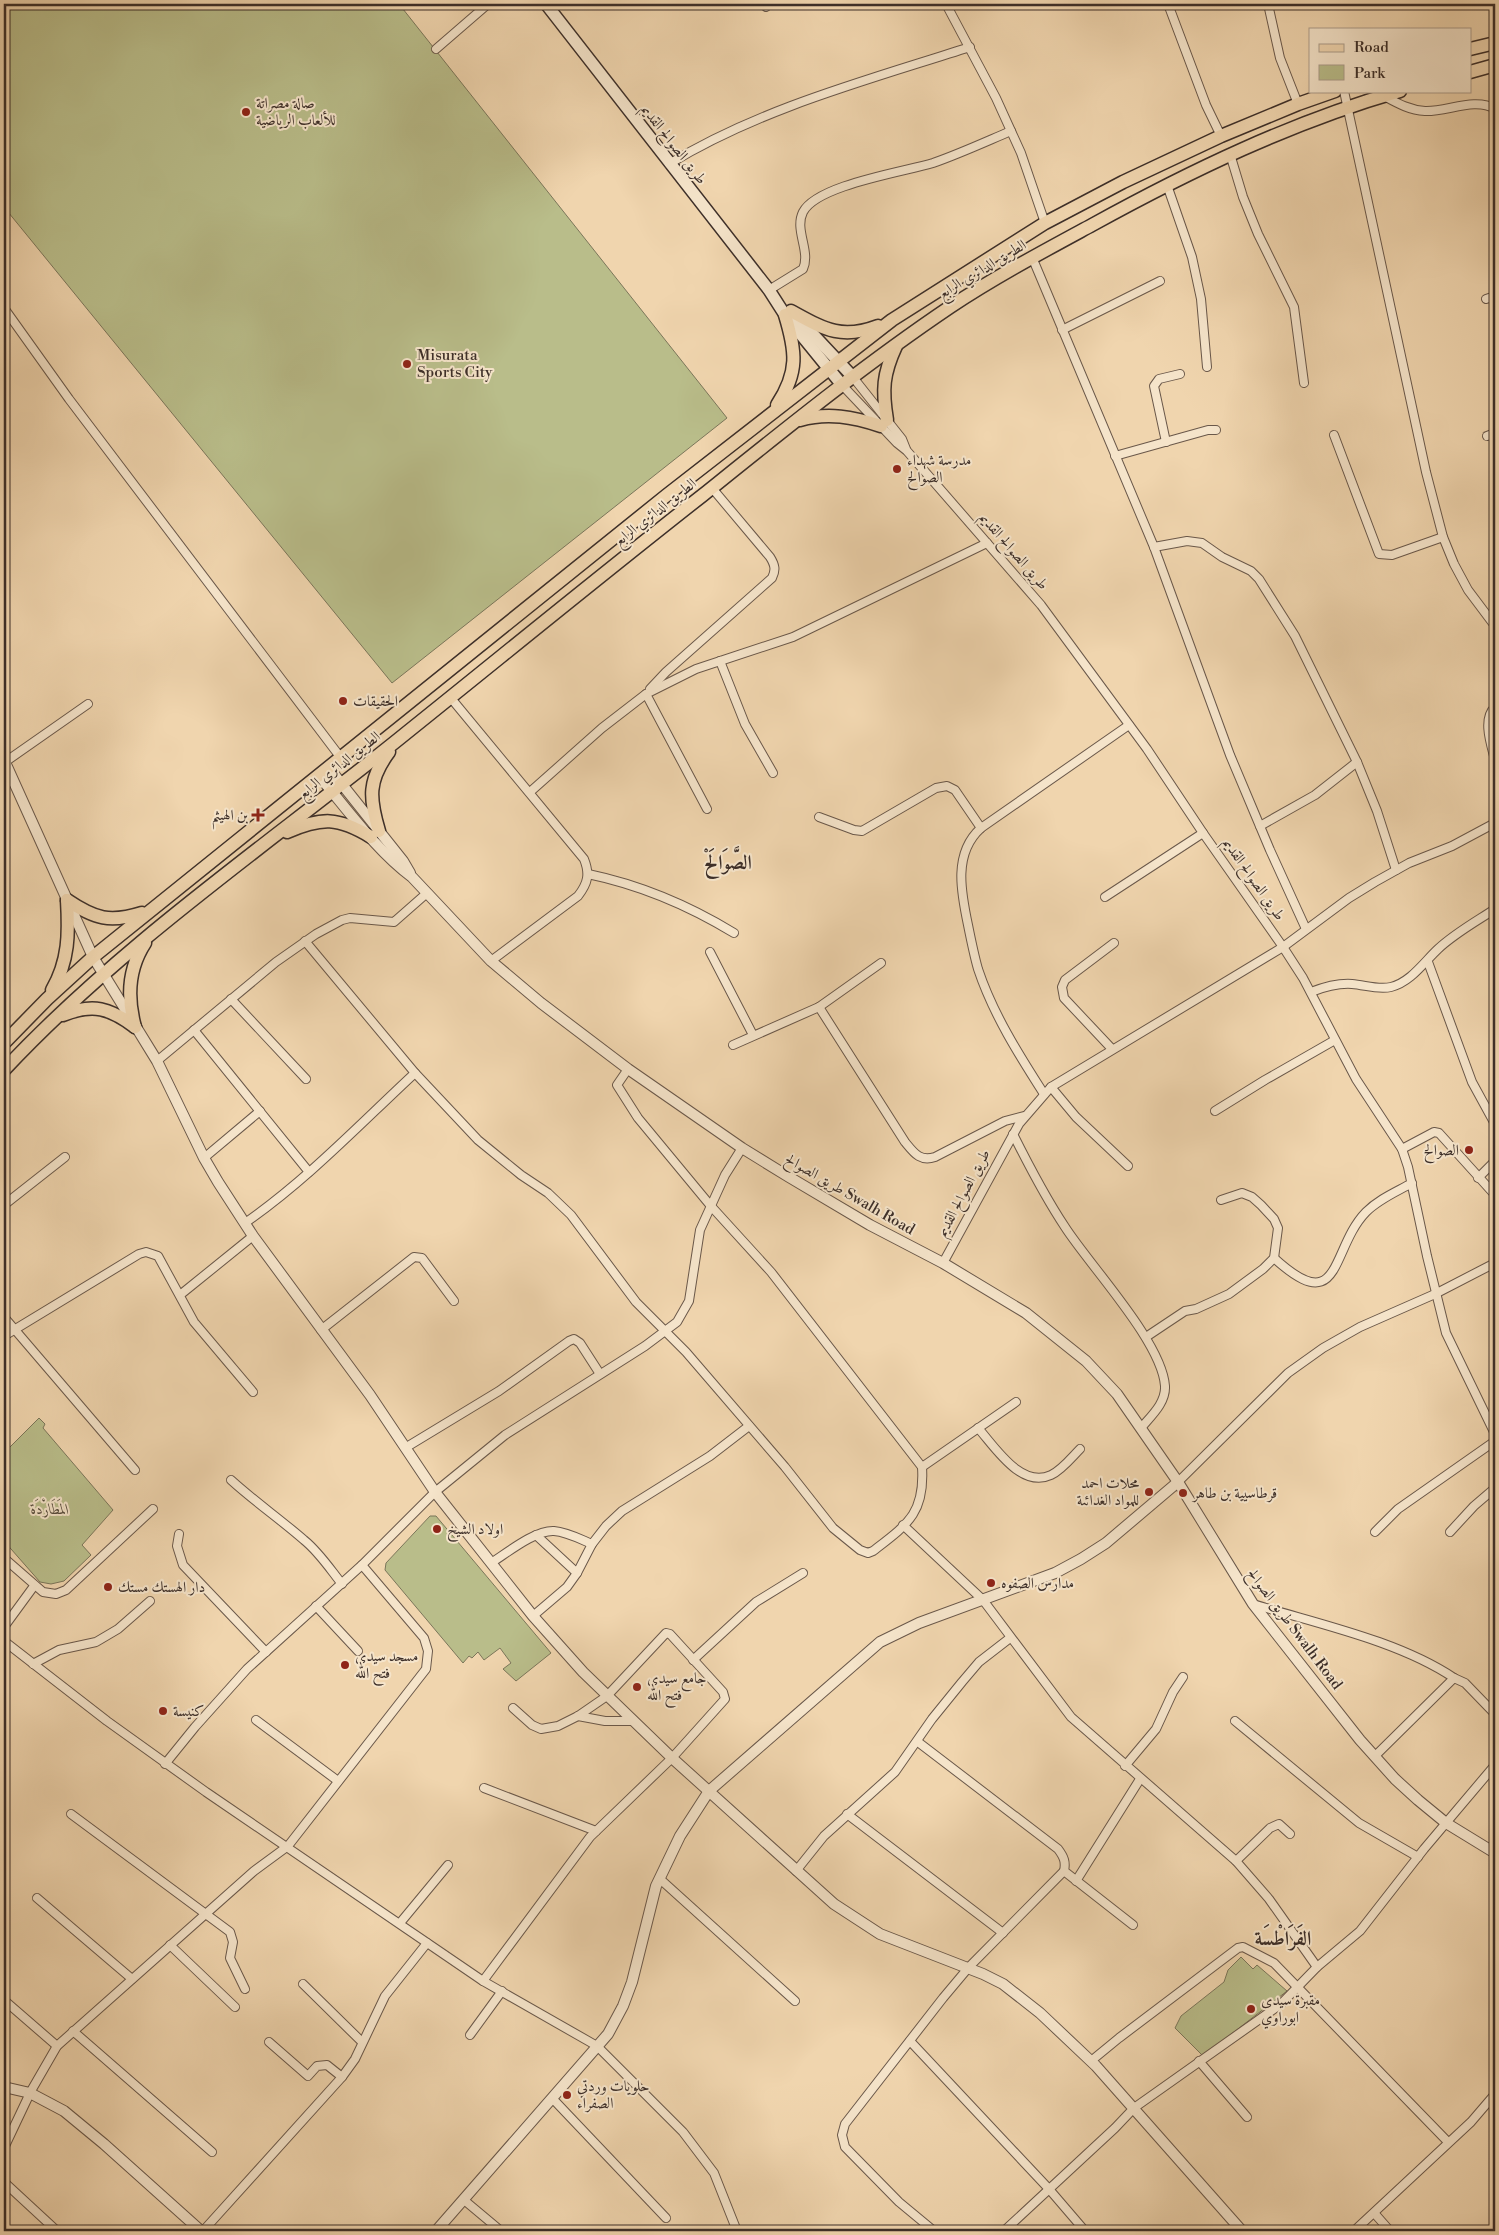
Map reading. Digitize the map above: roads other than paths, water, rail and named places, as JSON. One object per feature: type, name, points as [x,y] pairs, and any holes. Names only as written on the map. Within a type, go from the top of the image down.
[{"type":"main road","name":"طريق الصوالح القديم","points":[[546,4],[778,302],[833,365],[842,385]]},
{"type":"main road","points":[[1472,49],[1495,43]]},
{"type":"main road","points":[[1472,71],[1495,65]]},
{"type":"main road","name":"الطريق الدائري الرابع","points":[[4,1043],[47,999],[93,957],[149,911],[771,413],[892,320],[1045,223],[1123,182],[1221,136],[1332,92]]},
{"type":"main road","name":"الطريق الدائري الرابع","points":[[4,1070],[46,1026],[154,931],[397,741],[795,421],[852,376],[897,344],[952,306],[1032,258],[1167,185],[1230,154],[1295,127],[1397,92]]},
{"type":"main road","points":[[788,313],[834,332],[846,333],[865,330],[892,320]]},
{"type":"main road","points":[[771,413],[785,393],[793,376],[794,357],[788,313]]},
{"type":"main road","points":[[795,421],[813,416],[833,415],[884,423],[883,393],[886,366],[897,344]]},
{"type":"main road","name":"طريق الصوالح القديم","points":[[833,365],[852,376]]},
{"type":"main road","points":[[261,847],[286,832],[323,820],[340,821],[375,834],[372,804],[373,780],[383,759],[397,741]]},
{"type":"main road","points":[[67,900],[85,912],[106,919],[125,919],[149,911]]},
{"type":"main road","points":[[47,999],[62,970],[69,942],[67,900]]},
{"type":"main road","points":[[135,1027],[130,998],[132,971],[142,948],[154,931]]},
{"type":"main road","points":[[46,1026],[72,1011],[94,1008],[118,1014],[135,1027]]},
{"type":"street","points":[[436,49],[488,4]]},
{"type":"street","points":[[946,4],[970,47],[1011,131],[1045,223]]},
{"type":"street","points":[[1168,4],[1196,79],[1221,136]]},
{"type":"street","points":[[1268,4],[1280,58],[1298,104]]},
{"type":"street","points":[[669,164],[702,144],[792,106],[970,47]]},
{"type":"street","points":[[1344,92],[1426,472],[1443,537],[1454,564],[1468,590],[1495,626]]},
{"type":"street","points":[[1384,96],[1412,109],[1425,111],[1476,105],[1490,106],[1495,109]]},
{"type":"street","points":[[769,290],[803,269],[805,256],[801,217],[812,202],[840,188],[955,155],[1011,131]]},
{"type":"street","points":[[1230,154],[1250,214],[1293,302],[1304,383]]},
{"type":"street","points":[[1167,185],[1192,257],[1201,299],[1207,367]]},
{"type":"street","points":[[1032,258],[1154,547],[1230,755],[1306,929]]},
{"type":"street","points":[[1062,330],[1160,282]]},
{"type":"street","points":[[1486,299],[1495,296]]},
{"type":"street","points":[[4,308],[69,399],[342,758]]},
{"type":"street","points":[[1166,442],[1154,386],[1159,379],[1180,374]]},
{"type":"street","name":"طريق الصوالح القديم","points":[[852,376],[884,423]]},
{"type":"street","name":"طريق الصوالح القديم","points":[[842,385],[902,439],[907,451],[1041,605],[1129,726],[1284,947],[1051,1087],[1024,1116],[943,1263]]},
{"type":"street","points":[[1115,456],[1216,430]]},
{"type":"street","points":[[1334,435],[1379,554],[1392,555],[1443,537]]},
{"type":"street","points":[[530,792],[602,728],[646,694],[666,672],[772,578],[775,573],[770,558],[712,488]]},
{"type":"street","points":[[1154,547],[1187,541],[1202,543],[1222,557],[1251,571],[1259,580],[1295,636],[1357,762],[1377,811],[1396,870]]},
{"type":"street","points":[[646,694],[696,669],[793,637],[988,543]]},
{"type":"street","points":[[720,661],[745,724],[773,773]]},
{"type":"street","points":[[646,694],[707,809]]},
{"type":"street","points":[[450,697],[584,859],[588,874],[585,887],[578,896],[491,961]]},
{"type":"street","points":[[88,704],[4,761],[93,957],[157,1061],[204,1158],[253,1236],[370,1395],[435,1492],[533,1616],[583,1672],[672,1758],[834,1904],[880,1934],[969,1967],[1003,1984],[1026,2000],[1092,2061],[1242,2231]]},
{"type":"street","points":[[1495,707],[1490,714],[1488,727],[1495,760]]},
{"type":"street","points":[[1044,1094],[1006,1030],[984,985],[974,953],[962,893],[961,874],[963,857],[967,844],[981,828],[1129,726]]},
{"type":"street","points":[[1260,826],[1315,795],[1357,762]]},
{"type":"street","name":"طريق الصوالح Swalh Road","points":[[324,772],[375,834],[400,868],[412,876],[491,961],[541,1003],[628,1069],[742,1148],[870,1225],[943,1263],[1026,1313],[1056,1335],[1086,1361],[1117,1394],[1141,1428],[1178,1482],[1253,1604],[1375,1756],[1395,1779],[1446,1822],[1495,1853]]},
{"type":"street","points":[[819,817],[854,830],[862,831],[936,788],[947,786],[955,790],[981,828]]},
{"type":"street","points":[[1495,823],[1452,846],[1396,870],[1349,898],[1284,947],[1311,992],[1356,1079],[1402,1149],[1412,1183],[1446,1333],[1495,1434]]},
{"type":"street","points":[[1105,897],[1203,833]]},
{"type":"street","points":[[588,874],[634,885],[670,899],[701,912],[734,932]]},
{"type":"street","points":[[157,1061],[276,962],[305,942],[342,920],[350,918],[394,922],[427,893]]},
{"type":"street","points":[[1311,992],[1339,985],[1391,987],[1401,983],[1428,962],[1438,950],[1495,909]]},
{"type":"street","points":[[305,942],[415,1073],[478,1140],[521,1175],[548,1193],[571,1216],[636,1302],[667,1331],[833,1528],[860,1550],[868,1553],[873,1551],[903,1525],[918,1508],[922,1494],[922,1466],[771,1272],[710,1205],[638,1118],[617,1085],[628,1069]]},
{"type":"street","points":[[1112,1049],[1064,998],[1062,987],[1065,980],[1114,943]]},
{"type":"street","points":[[710,952],[754,1035]]},
{"type":"street","points":[[1428,962],[1472,1082],[1495,1124]]},
{"type":"street","points":[[734,1045],[819,1007],[881,963]]},
{"type":"street","points":[[231,999],[306,1079]]},
{"type":"street","points":[[819,1007],[905,1142],[924,1160],[935,1157],[1005,1121],[1024,1116]]},
{"type":"street","points":[[194,1030],[309,1172]]},
{"type":"street","points":[[1216,1111],[1265,1080],[1335,1040]]},
{"type":"street","points":[[245,1223],[269,1206],[309,1172],[415,1073]]},
{"type":"street","points":[[1051,1087],[1076,1117],[1128,1166]]},
{"type":"street","points":[[204,1158],[260,1111]]},
{"type":"street","points":[[1402,1149],[1437,1132],[1442,1135],[1495,1195]]},
{"type":"street","points":[[1013,1134],[1047,1200],[1065,1228],[1146,1337],[1163,1377],[1164,1394],[1160,1405],[1141,1428]]},
{"type":"street","points":[[165,1764],[246,1669],[342,1584],[435,1492],[505,1435],[667,1331],[680,1318],[689,1301],[700,1230],[710,1205],[742,1148]]},
{"type":"street","points":[[4,1205],[65,1157]]},
{"type":"street","points":[[1478,1178],[1495,1161]]},
{"type":"street","points":[[1274,1258],[1306,1282],[1315,1284],[1324,1280],[1332,1272],[1365,1213],[1378,1202],[1412,1183]]},
{"type":"street","points":[[1146,1337],[1185,1311],[1196,1309],[1228,1294],[1263,1269],[1274,1258],[1278,1228],[1274,1219],[1252,1197],[1242,1193],[1221,1200]]},
{"type":"street","points":[[180,1295],[253,1236]]},
{"type":"street","points":[[4,1336],[139,1254],[146,1252],[158,1256],[194,1322],[253,1392]]},
{"type":"street","points":[[321,1330],[414,1257],[422,1258],[454,1301]]},
{"type":"street","points":[[436,2231],[608,2034],[623,2006],[632,1982],[660,1879],[680,1836],[709,1790],[880,1642],[919,1622],[1055,1572],[1081,1559],[1106,1543],[1178,1482],[1288,1372],[1323,1348],[1360,1327],[1436,1294],[1495,1263]]},
{"type":"street","points":[[4,1317],[135,1470]]},
{"type":"street","points":[[405,1448],[499,1391],[569,1341],[574,1340],[580,1343],[600,1374]]},
{"type":"street","points":[[922,1466],[1016,1402]]},
{"type":"street","points":[[533,1616],[567,1587],[577,1573],[592,1544],[606,1526],[622,1511],[710,1456],[749,1426]]},
{"type":"street","points":[[978,1428],[1014,1468],[1030,1477],[1040,1478],[1052,1475],[1080,1449]]},
{"type":"street","points":[[1375,1532],[1398,1509],[1495,1442]]},
{"type":"street","points":[[231,1480],[261,1507],[304,1540],[342,1584]]},
{"type":"street","points":[[1450,1532],[1474,1506],[1495,1488]]},
{"type":"street","points":[[4,1558],[34,1586],[43,1592],[56,1594],[66,1590],[153,1509]]},
{"type":"street","points":[[903,1525],[983,1600],[1010,1638],[1072,1717],[1125,1766],[1236,1861],[1269,1899],[1317,1967]]},
{"type":"street","points":[[491,1564],[536,1535],[553,1531],[592,1544]]},
{"type":"street","points":[[179,1534],[177,1546],[183,1565],[266,1652]]},
{"type":"street","points":[[536,1535],[577,1573]]},
{"type":"street","points":[[4,2148],[30,2093],[57,2046],[254,1871],[288,1846],[426,1670],[428,1659],[424,1638],[362,1565]]},
{"type":"street","points":[[693,1660],[756,1602],[803,1573]]},
{"type":"street","points":[[4,1627],[34,1586]]},
{"type":"street","points":[[33,1664],[59,1650],[96,1642],[118,1629],[150,1601]]},
{"type":"street","points":[[1253,1604],[1391,1646],[1430,1662],[1465,1683],[1495,1714]]},
{"type":"street","points":[[316,1606],[358,1651]]},
{"type":"street","points":[[483,1981],[596,1831],[672,1758],[725,1699],[723,1692],[670,1634],[666,1633],[607,1696],[578,1716],[558,1726],[541,1729],[532,1725],[513,1708]]},
{"type":"street","points":[[796,1871],[824,1836],[895,1772],[918,1742],[932,1719],[980,1662],[1010,1638]]},
{"type":"street","points":[[4,1641],[165,1764],[288,1846],[483,1981],[597,2046],[683,2132],[714,2174],[737,2231]]},
{"type":"street","points":[[1125,1766],[1156,1729],[1173,1692],[1183,1677]]},
{"type":"street","points":[[1375,1756],[1454,1678]]},
{"type":"street","points":[[578,1716],[605,1721],[633,1721]]},
{"type":"street","points":[[256,1720],[338,1781]]},
{"type":"street","points":[[1236,1721],[1359,1823],[1418,1857]]},
{"type":"street","points":[[918,1742],[1058,1849],[1063,1856],[1065,1864],[1064,1871],[969,1967],[942,1998],[845,2124],[842,2134],[845,2147],[899,2202],[934,2231]]},
{"type":"street","points":[[1004,2231],[1134,2108],[1281,2004],[1317,1967],[1360,1931],[1446,1822],[1495,1765]]},
{"type":"street","points":[[1076,1881],[1140,1779]]},
{"type":"street","points":[[484,1788],[596,1831]]},
{"type":"street","points":[[71,1814],[230,1932],[233,1942],[230,1958],[245,1989]]},
{"type":"street","points":[[847,1814],[1003,1932]]},
{"type":"street","points":[[1236,1861],[1270,1828],[1279,1824],[1290,1834]]},
{"type":"street","points":[[400,1923],[448,1865]]},
{"type":"street","points":[[1064,1871],[1133,1925]]},
{"type":"street","points":[[660,1879],[795,2000]]},
{"type":"street","points":[[37,1898],[132,1979]]},
{"type":"street","points":[[4,2087],[30,2093],[45,2100],[80,2124],[202,2231],[342,2077],[355,2059],[385,1996],[428,1943]]},
{"type":"street","points":[[170,1945],[235,2007]]},
{"type":"street","points":[[1092,2061],[1119,2038],[1238,1948],[1247,1948],[1274,1963],[1297,1989],[1448,2142]]},
{"type":"street","points":[[303,1984],[362,2042]]},
{"type":"street","points":[[470,2035],[502,1991]]},
{"type":"street","points":[[4,2000],[57,2046]]},
{"type":"street","points":[[74,2031],[212,2152]]},
{"type":"street","points":[[910,2041],[1085,2231]]},
{"type":"street","points":[[269,2042],[308,2076],[317,2066],[327,2064],[342,2077]]},
{"type":"street","points":[[1199,2061],[1248,2117]]},
{"type":"street","points":[[1354,2231],[1375,2214],[1495,2094]]},
{"type":"street","points":[[552,2098],[666,2218]]},
{"type":"street","points":[[4,2182],[57,2231]]},
{"type":"street","points":[[464,2200],[501,2231]]},
{"type":"street","points":[[1375,2214],[1390,2231]]},
{"type":"place","name":"صالة مصراتة للألعاب الرياضية","points":[[246,112]]},
{"type":"place","name":"Misurata Sports City","points":[[407,364]]},
{"type":"place","name":"مدرسة شهداء الصوالح","points":[[897,469]]},
{"type":"place","name":"الحقيقات","points":[[343,701]]},
{"type":"place","name":"بن الهيثم","points":[[258,815]]},
{"type":"place","name":"الصوالح","points":[[1469,1150]]},
{"type":"place","name":"محلات احمد للمواد الغدائىة","points":[[1149,1492]]},
{"type":"place","name":"قرطاسيية بن طاهر","points":[[1183,1493]]},
{"type":"place","name":"اولاد الشيخ","points":[[437,1529]]},
{"type":"place","name":"مدارس الصفوه","points":[[991,1583]]},
{"type":"place","name":"دار الهستك مستك","points":[[108,1587]]},
{"type":"place","name":"مسجد سيدي فتح الله","points":[[345,1665]]},
{"type":"place","name":"جامع سيدي فتح الله","points":[[637,1687]]},
{"type":"place","name":"كنيسة","points":[[163,1711]]},
{"type":"place","name":"مقبرة سيدى ابوراوي","points":[[1251,2009]]},
{"type":"place","name":"حلويات وردتي الصفراء","points":[[567,2095]]},
{"type":"district","name":"الصَّوَالَحْ","points":[[728,862]]},
{"type":"district","name":"الفَرَاطْسَة","points":[[1283,1938]]},
{"type":"park label","name":"المَطَارْدَة","points":[[50,1509]]}]
